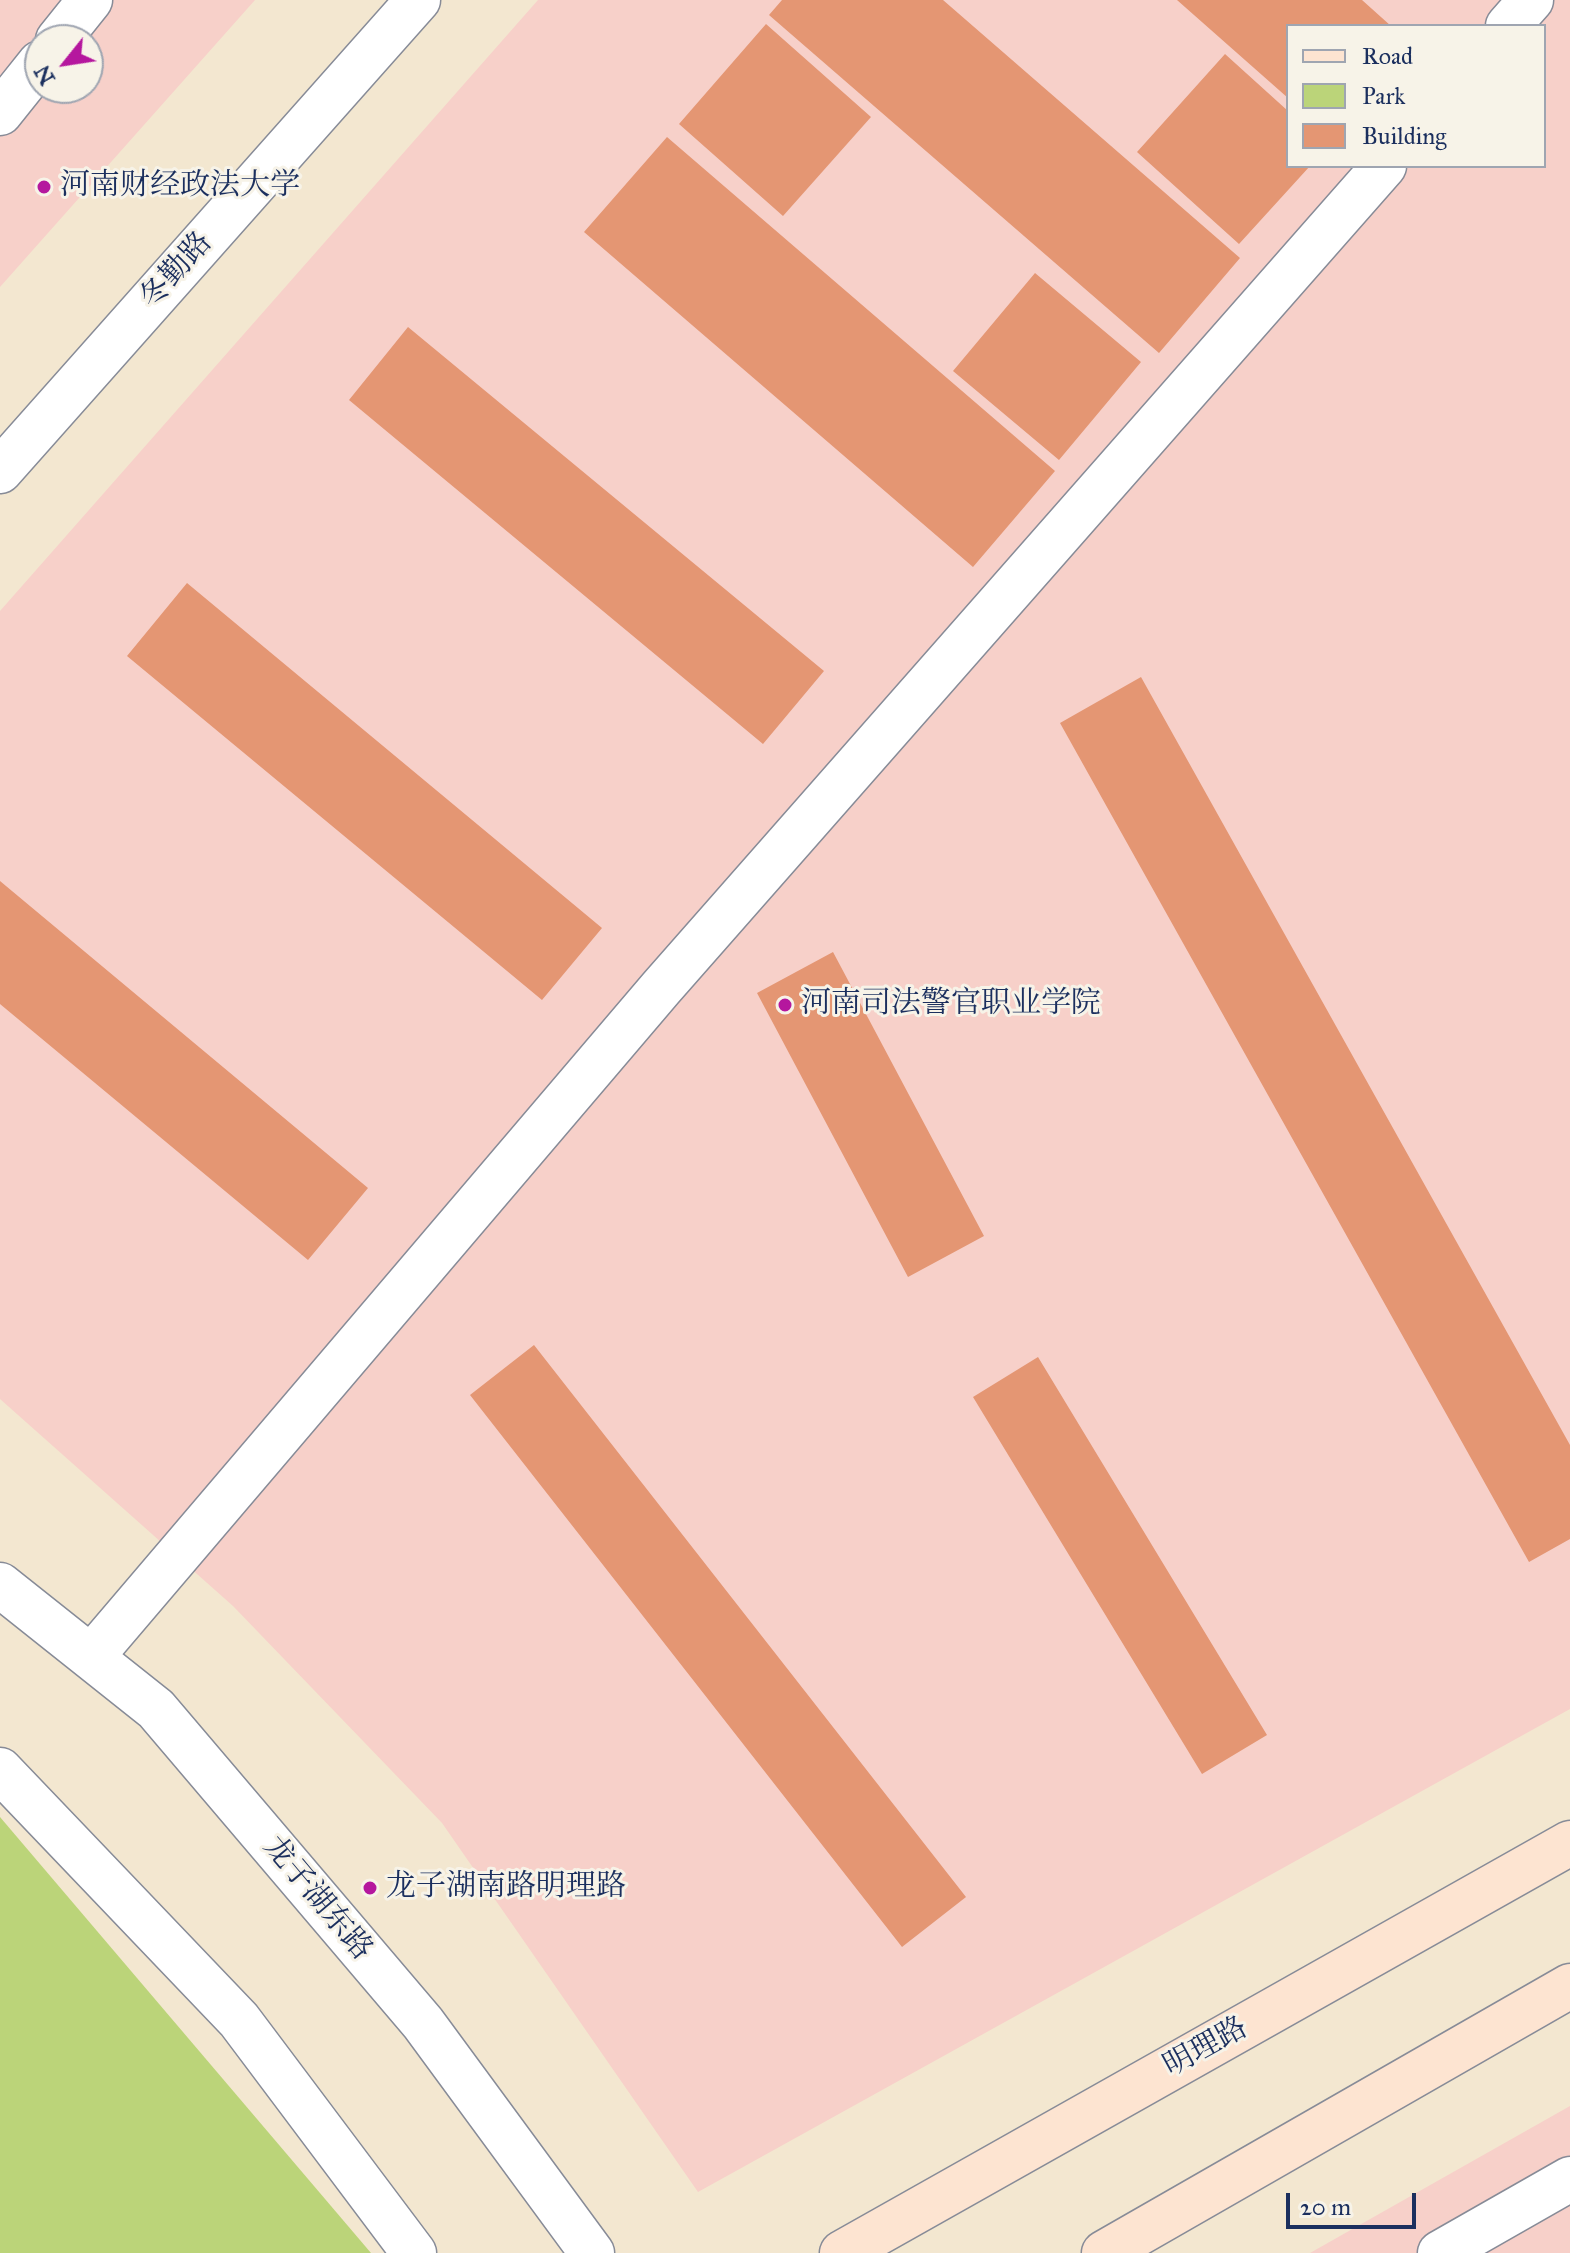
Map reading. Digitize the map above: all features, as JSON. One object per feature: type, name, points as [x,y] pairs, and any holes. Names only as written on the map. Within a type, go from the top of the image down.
[{"type":"main road","name":"明理路","points":[[842,2253],[1570,1843]]},
{"type":"main road","points":[[1104,2253],[1570,1986]]},
{"type":"street","points":[[71,24],[90,0]]},
{"type":"street","name":"冬勤路","points":[[0,471],[418,0]]},
{"type":"street","points":[[1510,24],[1531,0]]},
{"type":"street","points":[[0,113],[24,83]]},
{"type":"street","points":[[92,1656],[672,976],[1382,168]]},
{"type":"street","name":"龙子湖东路","points":[[0,1585],[156,1709],[423,2023],[592,2253]]},
{"type":"street","points":[[0,1770],[239,2020],[414,2253]]},
{"type":"street","points":[[1440,2253],[1570,2179]]},
{"type":"shaded area","name":"河南财经政法大学","points":[[0,0],[255,0],[0,287]]},
{"type":"shaded area","name":"河南司法警官职业学院","points":[[538,0],[1570,0],[1570,1709],[698,2192],[442,1823],[233,1606],[0,1399],[0,611]]},
{"type":"shaded area","points":[[1570,2106],[1570,2253],[1310,2253]]},
{"type":"green space","points":[[0,1817],[371,2253],[0,2253]]},
{"type":"building","points":[[782,0],[943,0],[1240,258],[1159,353],[769,15]]},
{"type":"building","points":[[1177,0],[1362,0],[1389,24],[1286,24],[1286,96]]},
{"type":"building","points":[[766,24],[871,117],[783,216],[679,124]]},
{"type":"building","points":[[1225,54],[1286,109],[1286,168],[1308,168],[1239,244],[1137,152]]},
{"type":"building","points":[[667,137],[1055,471],[973,567],[584,232]]},
{"type":"building","points":[[1035,273],[1141,362],[1059,460],[953,371]]},
{"type":"building","points":[[408,327],[824,671],[763,744],[349,400]]},
{"type":"building","points":[[187,583],[602,928],[542,1000],[127,656]]},
{"type":"building","points":[[1141,677],[1570,1445],[1570,1539],[1529,1562],[1060,723]]},
{"type":"building","points":[[0,881],[368,1188],[308,1260],[0,1004]]},
{"type":"building","points":[[833,952],[984,1236],[908,1277],[757,993]]},
{"type":"building","points":[[534,1345],[966,1897],[902,1947],[470,1395]]},
{"type":"building","points":[[1038,1357],[1267,1735],[1202,1774],[973,1397]]},
{"type":"place","name":"河南财经政法大学","points":[[44,187]]},
{"type":"place","name":"河南司法警官职业学院","points":[[785,1005]]},
{"type":"place","name":"龙子湖南路明理路","points":[[370,1888]]}]
